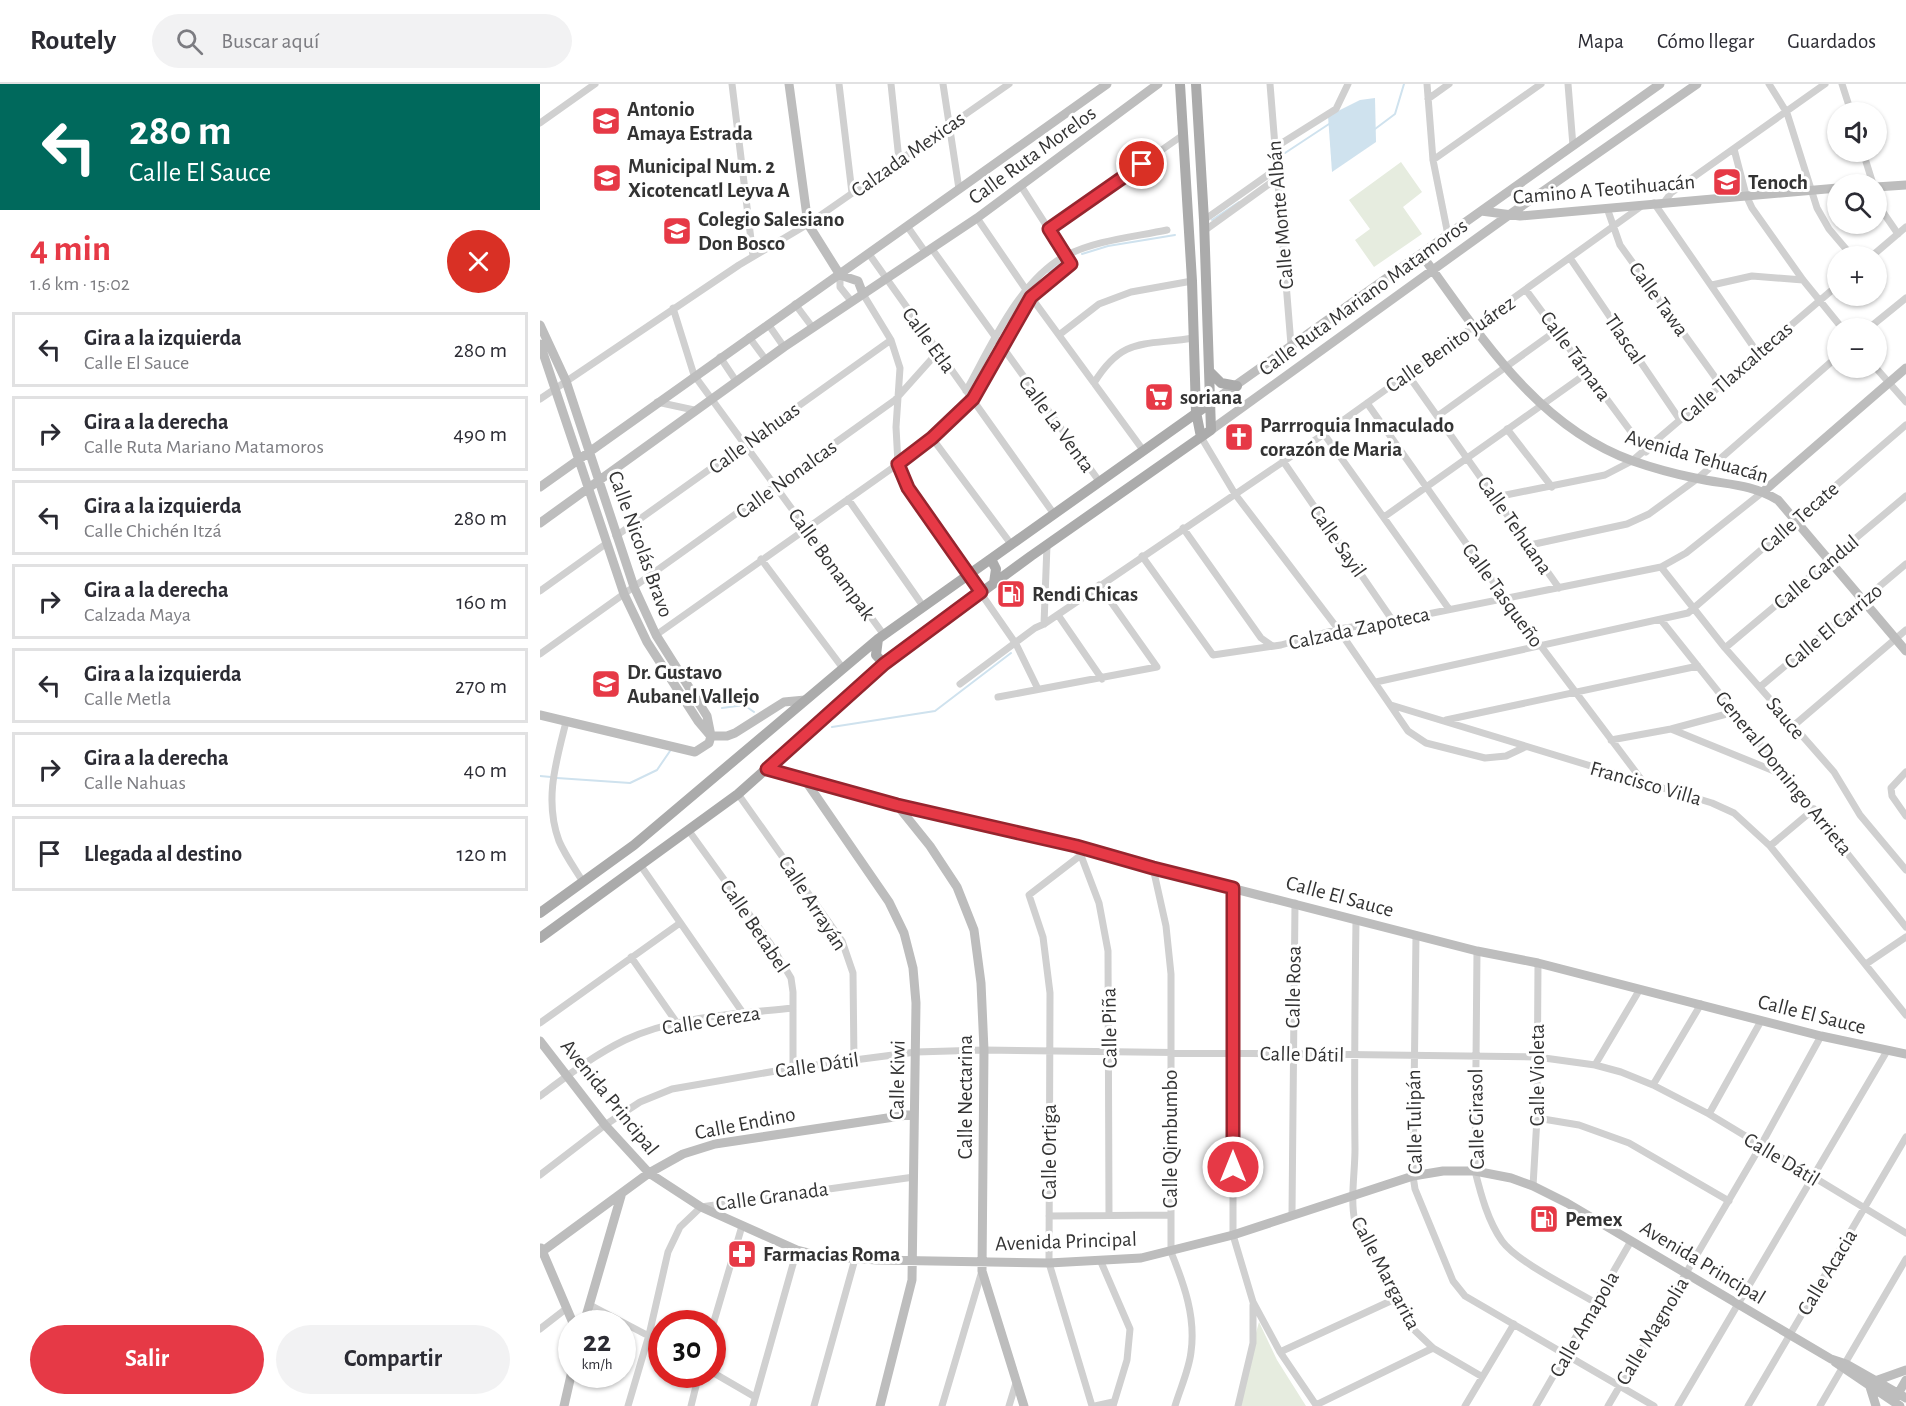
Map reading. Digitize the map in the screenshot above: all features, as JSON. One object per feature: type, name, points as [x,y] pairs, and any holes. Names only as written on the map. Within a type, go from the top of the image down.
[{"type":"main road","points":[[1180,84],[1192,281],[1196,412],[1201,437]]},
{"type":"main road","points":[[1196,84],[1212,402],[1211,430]]},
{"type":"main road","points":[[1210,372],[1221,383],[1237,386]]},
{"type":"main road","name":"Calle Ruta Mariano Matamoros","points":[[540,913],[634,845],[842,667],[881,637],[1212,402]]},
{"type":"main road","name":"Calle Ruta Mariano Matamoros","points":[[540,938],[738,794],[884,664],[981,592],[1211,430]]},
{"type":"main road","points":[[991,559],[996,569],[994,583]]},
{"type":"main road","points":[[881,637],[876,655],[884,664]]},
{"type":"street","points":[[540,123],[595,84]]},
{"type":"street","points":[[732,84],[753,256]]},
{"type":"street","points":[[789,84],[808,224],[840,275],[840,287],[852,302]]},
{"type":"street","points":[[839,84],[852,193]]},
{"type":"street","points":[[891,84],[899,160]]},
{"type":"street","points":[[944,84],[948,126],[959,189]]},
{"type":"street","name":"Calzada Mexicas","points":[[540,399],[673,308],[753,256],[808,224],[1008,84]]},
{"type":"street","name":"Calle Ruta Morelos","points":[[540,487],[694,375],[840,275],[1107,84]]},
{"type":"street","name":"Calle Ruta Morelos","points":[[540,523],[589,485],[784,347],[977,218],[1158,84]]},
{"type":"street","name":"Calle Monte Albán","points":[[1270,84],[1275,170],[1291,345]]},
{"type":"street","points":[[1274,148],[1336,110],[1348,84]]},
{"type":"street","points":[[1427,84],[1433,160],[1448,234]]},
{"type":"street","points":[[1428,99],[1449,84]]},
{"type":"street","points":[[1433,160],[1541,84]]},
{"type":"street","points":[[1568,84],[1573,146]]},
{"type":"street","name":"Calle Ruta Mariano Matamoros","points":[[1212,402],[1660,84]]},
{"type":"street","name":"Calle Ruta Mariano Matamoros","points":[[1211,430],[1509,215],[1697,84]]},
{"type":"street","points":[[1768,84],[1787,113],[1810,190],[1829,229],[1843,246]]},
{"type":"street","points":[[1665,201],[1671,193],[1825,84]]},
{"type":"street","points":[[1842,84],[1848,102]]},
{"type":"street","points":[[1049,229],[1183,135]]},
{"type":"street","points":[[1734,149],[1746,195],[1803,279],[1834,318]]},
{"type":"street","points":[[1204,225],[1275,170]]},
{"type":"street","points":[[1204,225],[1276,180]]},
{"type":"street","points":[[1887,186],[1906,185]]},
{"type":"street","points":[[656,635],[898,464],[932,438],[973,399],[1031,297],[1071,264],[1021,186]]},
{"type":"street","name":"Camino A Teotihuacán","points":[[1481,211],[1509,215],[1827,189]]},
{"type":"street","points":[[1654,203],[1757,352]]},
{"type":"street","name":"Calle Benito Juárez","points":[[960,684],[1035,628],[1058,615],[1324,434],[1643,205]]},
{"type":"street","name":"Calle Tawa","points":[[1607,208],[1620,245],[1720,384]]},
{"type":"street","points":[[977,218],[1025,289],[1143,450]]},
{"type":"street","points":[[1887,218],[1898,234]]},
{"type":"street","name":"Calle La Venta","points":[[907,226],[996,338],[1099,481]]},
{"type":"street","points":[[1884,246],[1906,227]]},
{"type":"street","points":[[966,391],[1025,289],[1048,268],[1066,256],[1102,243],[1167,230]]},
{"type":"street","name":"Calle Etla","points":[[869,254],[1054,514]]},
{"type":"street","name":"Avenida Tehuacán","points":[[1421,254],[1472,327],[1505,369],[1543,404],[1588,438],[1632,461],[1696,479],[1736,483],[1764,491],[1778,500],[1906,651]]},
{"type":"street","name":"Tlascal","points":[[1569,258],[1680,420]]},
{"type":"street","points":[[840,275],[854,278],[861,287],[891,340],[900,368],[897,398],[898,464],[908,488],[1016,644],[1037,687]]},
{"type":"street","points":[[1712,285],[1752,276],[1803,279]]},
{"type":"street","points":[[1059,335],[1099,304],[1131,292],[1192,281]]},
{"type":"street","name":"Calle Támara","points":[[1526,290],[1646,452]]},
{"type":"street","name":"Calle Tlaxcaltecas","points":[[1496,497],[1605,476],[1632,461],[1646,452],[1720,384],[1827,294]]},
{"type":"street","points":[[1881,318],[1906,298]]},
{"type":"street","points":[[795,304],[813,328]]},
{"type":"street","name":"Calle Bonampak","points":[[673,308],[694,375],[807,528],[881,637]]},
{"type":"street","points":[[768,324],[784,347]]},
{"type":"street","name":"Calle Nicolás Bravo","points":[[540,325],[566,381],[634,587],[656,635],[707,716],[711,736]]},
{"type":"street","points":[[1439,415],[1557,330]]},
{"type":"street","points":[[749,337],[766,360]]},
{"type":"street","points":[[1094,384],[1104,366],[1121,350],[1194,338]]},
{"type":"street","name":"Calle Nahuas","points":[[616,536],[891,340]]},
{"type":"street","name":"Calle Nicolás Bravo","points":[[540,344],[624,594],[647,642],[698,721],[711,736]]},
{"type":"street","name":"Calle Nonalcas","points":[[540,654],[776,487],[897,398],[937,352]]},
{"type":"street","points":[[720,357],[736,381]]},
{"type":"street","points":[[1530,545],[1627,524],[1649,514],[1696,479],[1827,366]]},
{"type":"street","points":[[1764,491],[1906,368]]},
{"type":"street","points":[[1384,517],[1587,373]]},
{"type":"street","name":"Calle Tehuana","points":[[1408,375],[1439,415],[1559,588]]},
{"type":"street","points":[[1885,378],[1906,402]]},
{"type":"street","points":[[657,402],[694,410]]},
{"type":"street","name":"Calle Tasqueño","points":[[1366,403],[1504,597],[1644,783]]},
{"type":"street","name":"Calle Tecate","points":[[1694,610],[1795,519],[1906,425]]},
{"type":"street","points":[[1507,429],[1552,487]]},
{"type":"street","points":[[1211,430],[1211,450]]},
{"type":"street","points":[[1324,434],[1449,609]]},
{"type":"street","points":[[1201,437],[1211,450],[1235,494],[1338,629],[1408,730],[1426,743],[1485,758],[1506,756],[1525,747]]},
{"type":"street","points":[[932,438],[1011,544]]},
{"type":"street","name":"Calle Sayil","points":[[1283,461],[1394,621]]},
{"type":"street","name":"Calzada Zapoteca","points":[[1142,556],[1213,654],[1281,645],[1338,629],[1394,621],[1661,567],[1686,553],[1764,491]]},
{"type":"street","name":"Calle Gandul","points":[[1725,648],[1906,496]]},
{"type":"street","points":[[848,499],[923,606]]},
{"type":"street","points":[[1183,528],[1261,638],[1270,645]]},
{"type":"street","points":[[540,591],[607,543]]},
{"type":"street","points":[[1044,624],[1047,545]]},
{"type":"street","points":[[761,559],[842,667]]},
{"type":"street","name":"Calle El Carrizo","points":[[1760,687],[1906,564]]},
{"type":"street","name":"Sauce","points":[[1661,567],[1725,648],[1792,727],[1834,772],[1860,815],[1906,870]]},
{"type":"street","points":[[998,697],[1037,687],[1101,679],[1157,667],[1099,585]]},
{"type":"street","points":[[1376,682],[1661,620],[1694,610]]},
{"type":"street","points":[[1058,615],[1101,679]]},
{"type":"street","name":"General Domingo Arrieta","points":[[1661,620],[1906,927]]},
{"type":"street","points":[[1792,727],[1906,630]]},
{"type":"street","points":[[1444,720],[1698,666]]},
{"type":"street","points":[[540,715],[695,752],[709,743],[711,736],[727,736],[735,733],[784,702],[806,699]]},
{"type":"street","name":"Francisco Villa","points":[[1391,705],[1712,803],[1734,813],[1770,846],[1906,1015]]},
{"type":"street","points":[[1611,740],[1671,729],[1734,712]]},
{"type":"street","points":[[566,722],[552,782],[553,817],[560,842],[583,882]]},
{"type":"street","points":[[1671,729],[1787,776]]},
{"type":"street","name":"Calle El Sauce","points":[[767,769],[897,805],[1295,903],[1477,951],[1538,963],[1821,1036],[1906,1054]]},
{"type":"street","points":[[1906,772],[1891,788],[1892,796],[1906,816]]},
{"type":"street","name":"Calle Kiwi","points":[[805,780],[889,902],[904,933],[913,968],[916,1052],[912,1280],[880,1406]]},
{"type":"street","name":"Calle Arrayán","points":[[738,794],[842,941],[853,973],[854,1060]]},
{"type":"street","name":"Calle Nectarina","points":[[897,805],[930,846],[951,879],[974,930],[981,983],[984,1050],[982,1266],[1024,1406]]},
{"type":"street","points":[[1770,846],[1814,809]]},
{"type":"street","name":"Calle Betabel","points":[[689,831],[784,965],[792,985],[793,1068]]},
{"type":"street","name":"Calle Ortiga","points":[[1079,850],[1029,895],[1042,937],[1047,971],[1049,1263],[1094,1406]]},
{"type":"street","name":"Calle Piña","points":[[1079,850],[1099,903],[1108,951],[1109,1215]]},
{"type":"street","points":[[641,866],[743,1013]]},
{"type":"street","name":"Calle Qimbumbo","points":[[1153,868],[1166,926],[1171,974],[1171,1252],[1185,1285],[1192,1323],[1191,1353],[1175,1406]]},
{"type":"street","points":[[1233,888],[1233,1235],[1252,1302],[1280,1352],[1316,1405],[1433,1348]]},
{"type":"street","name":"Calle Rosa","points":[[1292,1214],[1295,903]]},
{"type":"street","name":"Calle Margarita","points":[[1356,920],[1353,1055],[1354,1194],[1351,1206],[1355,1222],[1409,1325],[1433,1348],[1482,1376]]},
{"type":"street","points":[[540,1023],[680,923]]},
{"type":"street","name":"Calle Tulipán","points":[[1416,935],[1413,1176],[1415,1189],[1459,1290],[1654,1406]]},
{"type":"street","points":[[1866,964],[1906,937]]},
{"type":"street","name":"Calle Girasol","points":[[1477,951],[1475,1171],[1482,1200],[1502,1242],[1517,1255],[1596,1303]]},
{"type":"street","points":[[631,957],[677,1023]]},
{"type":"street","name":"Calle Violeta","points":[[1533,1186],[1537,1118],[1538,963]]},
{"type":"street","points":[[1595,1065],[1640,989]]},
{"type":"street","points":[[1653,1085],[1701,1004]]},
{"type":"street","name":"Calle Cereza","points":[[540,1096],[567,1075],[625,1040],[677,1023],[793,1008]]},
{"type":"street","points":[[1709,1114],[1761,1021]]},
{"type":"street","name":"Calle Magnolia","points":[[1608,1406],[1687,1274],[1821,1036]]},
{"type":"street","name":"Avenida Principal","points":[[540,1041],[605,1125],[649,1173],[701,1207],[797,1250],[821,1256],[855,1259],[912,1259],[982,1266],[1101,1262],[1141,1258],[1233,1235],[1413,1176],[1443,1171],[1475,1171],[1511,1178],[1567,1203],[1790,1334],[1898,1401]]},
{"type":"street","name":"Calle Dátil","points":[[540,1175],[605,1125],[640,1102],[664,1091],[793,1068],[916,1052],[984,1050],[1537,1057],[1595,1065],[1621,1072],[1653,1085],[1709,1114],[1760,1147],[1906,1233]]},
{"type":"street","points":[[1678,1406],[1887,1051]]},
{"type":"street","name":"Calle Endino","points":[[542,1255],[649,1173],[683,1154],[716,1144],[914,1114]]},
{"type":"street","points":[[1537,1118],[1579,1125],[1629,1143],[1729,1201]]},
{"type":"street","name":"Calle Acacia","points":[[1748,1406],[1906,1137]]},
{"type":"street","name":"Calle Granada","points":[[655,1310],[668,1252],[680,1227],[701,1207],[914,1177]]},
{"type":"street","points":[[588,1310],[621,1196]]},
{"type":"street","points":[[1049,1216],[1171,1215]]},
{"type":"street","points":[[717,1310],[742,1226]]},
{"type":"street","name":"Calle Amapola","points":[[1536,1406],[1631,1241]]},
{"type":"street","points":[[753,1406],[797,1250]]},
{"type":"street","points":[[540,1329],[567,1308],[542,1255]]},
{"type":"street","points":[[814,1406],[855,1259]]},
{"type":"street","points":[[1820,1406],[1906,1259]]},
{"type":"street","points":[[1094,1406],[1113,1404],[1127,1360],[1130,1329],[1128,1318],[1101,1262]]},
{"type":"street","points":[[942,1406],[982,1266]]},
{"type":"street","points":[[1280,1352],[1395,1299]]},
{"type":"street","points":[[1238,1406],[1253,1343],[1252,1302]]},
{"type":"street","points":[[590,1305],[648,1334]]},
{"type":"street","points":[[1465,1406],[1514,1324]]},
{"type":"street","name":"Calle Granada","points":[[628,1406],[648,1338]]},
{"type":"street","points":[[1876,1406],[1873,1384],[1906,1370]]},
{"type":"street","points":[[726,1380],[755,1397]]},
{"type":"street","points":[[1898,1401],[1906,1380]]},
{"type":"street","points":[[1009,1406],[1016,1383]]},
{"type":"street","points":[[564,1406],[568,1388]]},
{"type":"street","points":[[691,1406],[696,1388]]},
{"type":"shaded area","points":[[1401,162],[1422,192],[1403,207],[1422,234],[1374,267],[1355,240],[1370,229],[1349,200]]},
{"type":"shaded area","points":[[1259,1322],[1277,1360],[1306,1406],[1236,1406]]},
{"type":"water","points":[[1375,98],[1376,142],[1332,172],[1328,116],[1360,100]]},
{"type":"waterway","points":[[1375,129],[1395,114],[1404,84]]},
{"type":"waterway","points":[[1285,153],[1329,124]]},
{"type":"waterway","points":[[1212,220],[1239,202]]},
{"type":"waterway","points":[[1082,254],[1108,246],[1175,235]]},
{"type":"waterway","points":[[1048,272],[1063,262]]},
{"type":"waterway","points":[[1009,325],[1019,305]]},
{"type":"waterway","points":[[980,375],[993,352]]},
{"type":"waterway","points":[[832,727],[935,711],[1011,653]]},
{"type":"waterway","points":[[722,708],[744,705],[754,712]]},
{"type":"waterway","points":[[557,778],[630,783],[657,770],[670,751]]},
{"type":"waterway","points":[[540,776],[551,777]]},
{"type":"place","name":"Antonio Amaya Estrada","points":[[606,121]]},
{"type":"place","name":"Municipal Num. 2 Xicotencatl Leyva A","points":[[607,178]]},
{"type":"place","name":"Tenoch","points":[[1727,182]]},
{"type":"place","name":"Colegio Salesiano Don Bosco","points":[[677,231]]},
{"type":"place","name":"soriana","points":[[1159,397]]},
{"type":"place","name":"Parrroquia Inmaculado corazón de Maria","points":[[1239,437]]},
{"type":"place","name":"Rendi Chicas","points":[[1011,594]]},
{"type":"place","name":"Dr. Gustavo Aubanel Vallejo","points":[[606,684]]},
{"type":"place","name":"Pemex","points":[[1544,1219]]},
{"type":"place","name":"Farmacias Roma","points":[[742,1254]]},
{"type":"route","points":[[1142,164],[1049,229],[1071,264],[1053,276],[1031,297],[973,399],[932,438],[898,464],[908,488],[981,592],[884,664],[767,769],[897,805],[1076,846],[1233,888],[1233,1167]]}]
